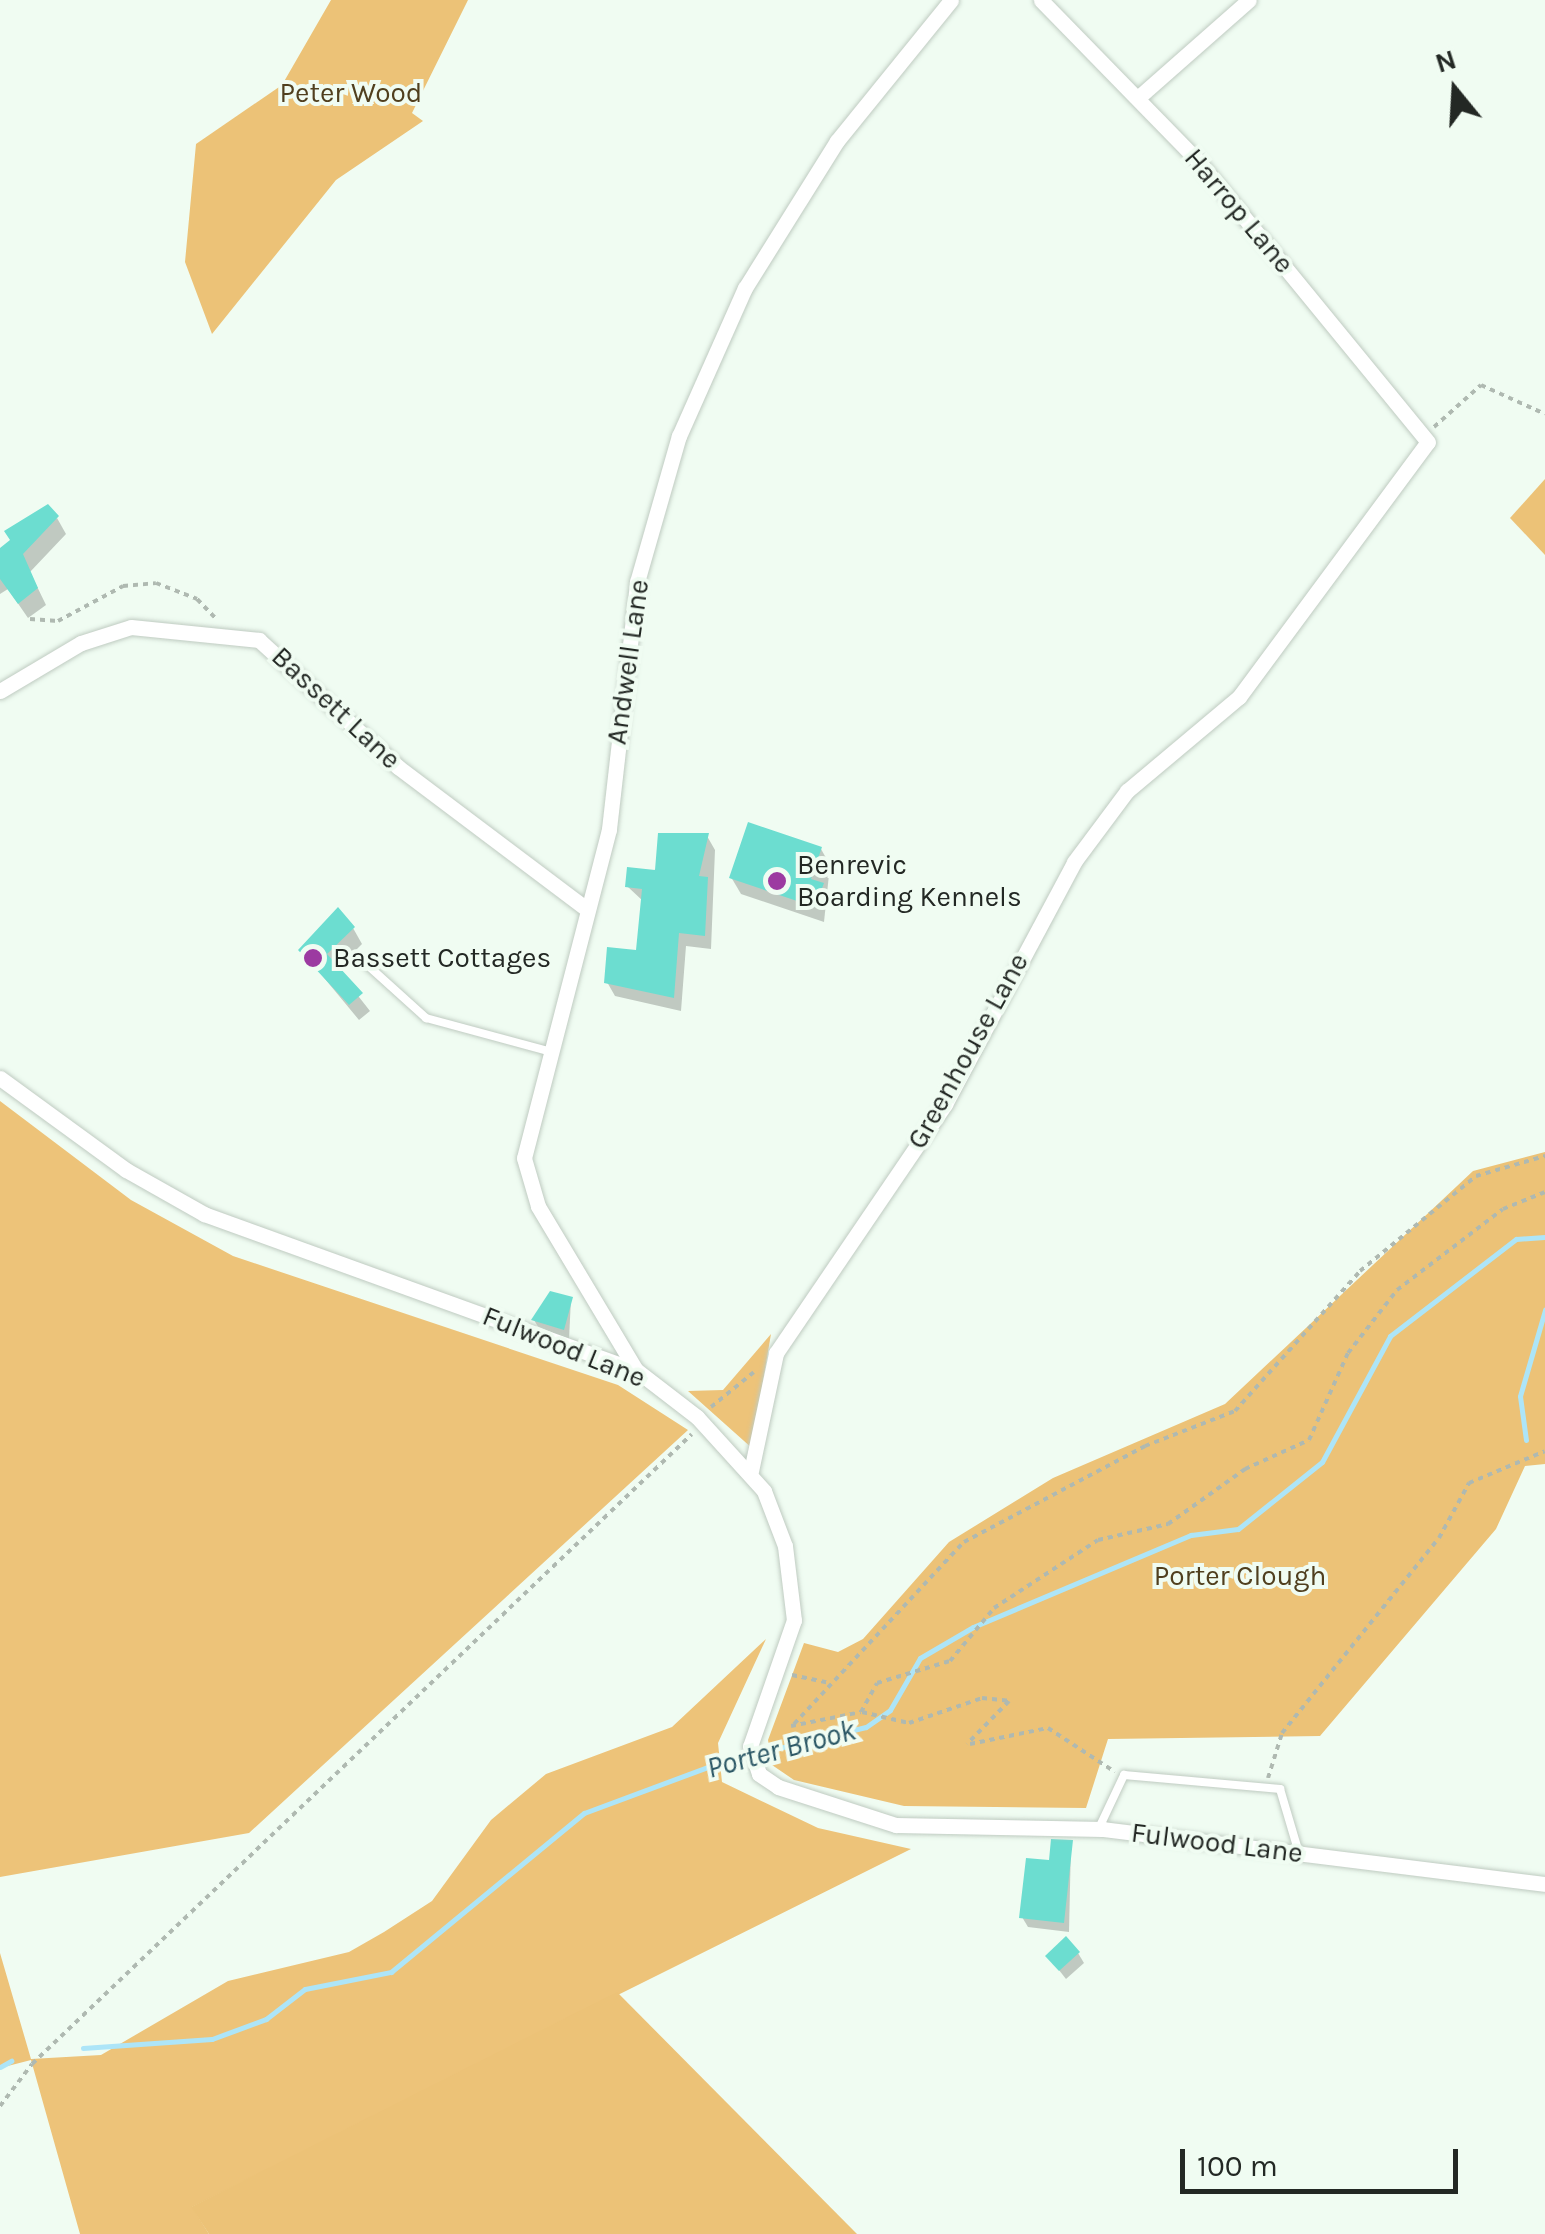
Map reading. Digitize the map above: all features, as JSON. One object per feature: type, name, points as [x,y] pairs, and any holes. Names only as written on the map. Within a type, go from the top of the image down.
[{"type":"street","name":"Andwell Lane","points":[[636,1370],[526,1182],[545,1050],[609,829],[638,582],[679,436],[784,222],[906,48],[951,0]]},
{"type":"street","name":"Harrop Lane","points":[[1041,0],[1140,96],[1427,430]]},
{"type":"street","points":[[1140,96],[1248,0]]},
{"type":"street","name":"Greenhouse Lane","points":[[751,1472],[776,1353],[945,1104],[1039,918],[1098,826],[1239,697],[1426,450],[1427,430]]},
{"type":"street","name":"Bassett Lane","points":[[0,691],[81,643],[131,627],[222,632],[282,654],[398,767],[585,908]]},
{"type":"street","name":"Fulwood Lane","points":[[0,1078],[126,1170],[259,1240],[636,1370],[697,1417],[751,1472],[781,1528],[795,1599],[780,1672],[750,1746],[759,1774],[778,1787],[896,1825],[1099,1828],[1545,1884]]},
{"type":"lane","points":[[364,962],[426,1018],[545,1050]]},
{"type":"lane","points":[[1099,1828],[1124,1775],[1280,1788],[1299,1852]]},
{"type":"path","points":[[1427,430],[1480,385],[1545,414]]},
{"type":"path","points":[[30,619],[58,621],[123,586],[156,583],[197,599],[222,632]]},
{"type":"path","points":[[1124,1775],[1048,1728],[967,1744],[1009,1701],[982,1698],[940,1719],[888,1720],[861,1712],[791,1726],[826,1682],[964,1542],[1145,1446],[1235,1411],[1404,1236],[1476,1176],[1545,1156]]},
{"type":"path","points":[[861,1712],[877,1682],[906,1668],[950,1661],[980,1632],[990,1614],[1098,1540],[1168,1524],[1245,1469],[1309,1440],[1348,1353],[1397,1290],[1503,1209],[1545,1192]]},
{"type":"path","points":[[0,2106],[32,2064],[679,1450],[697,1417],[776,1353]]},
{"type":"path","points":[[1266,1787],[1282,1732],[1440,1538],[1469,1483],[1545,1451]]},
{"type":"path","points":[[780,1672],[826,1682]]},
{"type":"shaded area","points":[[0,1101],[131,1200],[233,1256],[618,1385],[688,1430],[249,1833],[0,1877]]},
{"type":"shaded area","points":[[771,1334],[753,1449],[688,1391],[723,1390]]},
{"type":"shaded area","points":[[766,1639],[718,1743],[722,1782],[818,1828],[911,1849],[192,2207],[209,2234],[80,2234],[31,2060],[0,2068],[0,1953],[31,2059],[101,2055],[228,1981],[349,1952],[384,1932],[432,1901],[491,1820],[546,1774],[672,1727]]},
{"type":"green space","name":"Peter Wood","points":[[331,0],[468,0],[412,113],[423,121],[336,180],[212,334],[185,262],[196,144],[282,85]]},
{"type":"green space","points":[[1545,479],[1545,555],[1510,518]]},
{"type":"green space","name":"Porter Clough","points":[[1545,1152],[1545,1464],[1525,1466],[1496,1529],[1320,1736],[1108,1739],[1086,1808],[904,1806],[794,1780],[772,1765],[768,1740],[804,1643],[838,1652],[863,1639],[949,1542],[1053,1478],[1225,1404],[1473,1171]]},
{"type":"green space","points":[[617,1992],[857,2234],[209,2234],[191,2207]]},
{"type":"building","points":[[48,504],[59,516],[23,554],[38,588],[18,604],[0,579],[0,548],[10,540],[4,531]]},
{"type":"building","points":[[748,822],[822,847],[811,879],[824,883],[815,907],[729,878]]},
{"type":"building","points":[[658,833],[709,833],[699,876],[708,877],[705,936],[679,933],[674,998],[604,983],[607,947],[636,950],[642,889],[625,887],[627,867],[655,870]]},
{"type":"building","name":"Bassett Cottages","points":[[338,907],[355,927],[327,954],[363,993],[349,1005],[298,950]]},
{"type":"building","points":[[550,1291],[573,1297],[564,1330],[531,1320]]},
{"type":"building","points":[[1051,1839],[1073,1840],[1064,1923],[1019,1918],[1026,1858],[1049,1860]]},
{"type":"building","points":[[1066,1936],[1080,1952],[1059,1971],[1045,1956]]},
{"type":"waterway","name":"Porter Brook","points":[[83,2048],[212,2039],[266,2019],[305,1989],[391,1972],[584,1813],[721,1762],[866,1727],[890,1710],[920,1658],[973,1627],[1191,1535],[1238,1529],[1322,1462],[1390,1336],[1516,1239],[1545,1237]]},
{"type":"waterway","points":[[1526,1440],[1520,1396],[1545,1310]]},
{"type":"waterway","name":"Porter Brook","points":[[0,2067],[11,2061]]},
{"type":"place","name":"Benrevic Boarding Kennels","points":[[777,881]]},
{"type":"place","name":"Bassett Cottages","points":[[313,958]]}]
